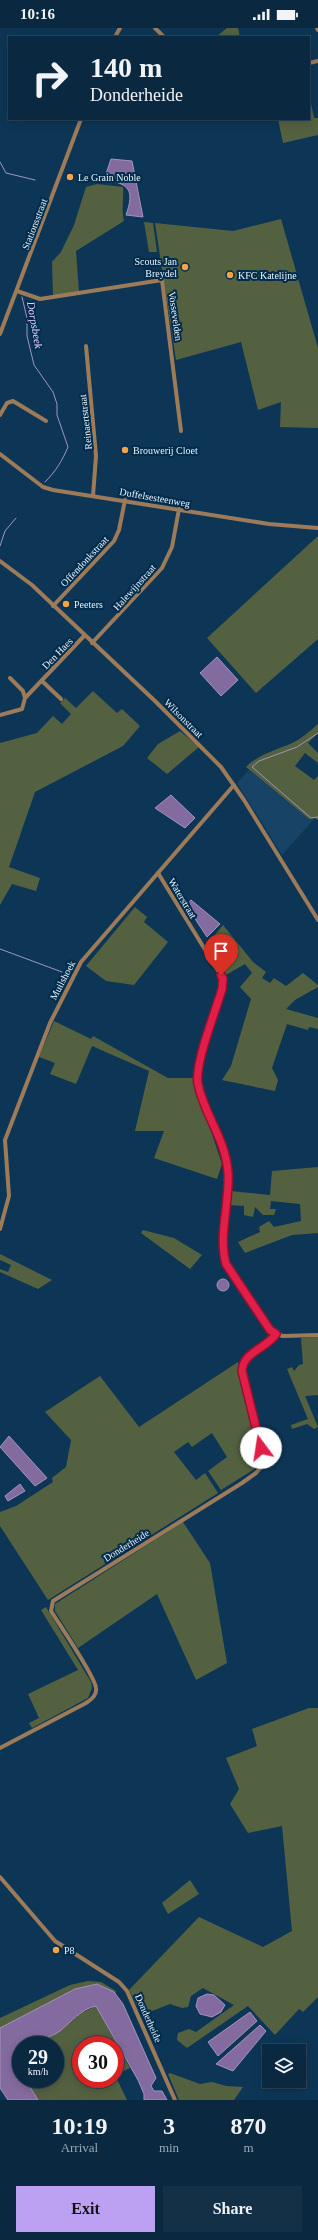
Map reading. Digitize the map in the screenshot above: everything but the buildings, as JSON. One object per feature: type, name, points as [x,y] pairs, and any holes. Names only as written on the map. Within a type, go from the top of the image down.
[{"type":"street","points":[[155,28],[163,36]]},
{"type":"street","name":"Stationsstraat","points":[[1,331],[81,120]]},
{"type":"street","name":"Vossevelden","points":[[17,291],[40,299],[162,280],[181,431]]},
{"type":"street","name":"Reinaertstraat","points":[[86,346],[96,456],[93,496]]},
{"type":"street","points":[[0,415],[7,403],[13,401],[46,421]]},
{"type":"street","name":"Duffelsesteenweg","points":[[0,454],[43,487],[269,524],[318,528]]},
{"type":"street","name":"Offendonkstraat","points":[[53,606],[114,541],[121,523],[125,500]]},
{"type":"street","name":"Halewijnstraat","points":[[92,644],[162,568],[172,547],[179,509]]},
{"type":"street","name":"Wilsonstraat","points":[[0,561],[25,579],[92,644],[182,727],[221,767],[234,785],[318,920]]},
{"type":"street","name":"Den Haes","points":[[0,715],[19,711],[25,698],[84,636]]},
{"type":"street","points":[[10,678],[23,691],[25,698]]},
{"type":"street","name":"Den Haes","points":[[42,681],[61,699]]},
{"type":"street","name":"Muilshoek","points":[[0,1229],[9,1196],[5,1140],[59,1002],[81,962],[234,785]]},
{"type":"street","name":"Waterstraat","points":[[158,873],[223,979],[222,989],[198,1070],[197,1083],[223,1144],[227,1166],[228,1185],[223,1251],[226,1264],[270,1330],[276,1334]]},
{"type":"street","points":[[276,1334],[318,1335]]},
{"type":"street","name":"Donderheide","points":[[0,1748],[86,1702],[94,1696],[96,1691],[96,1686],[90,1675],[51,1611],[53,1600],[242,1483],[261,1467],[263,1459],[242,1371],[243,1365],[247,1358],[276,1334]]},
{"type":"street","name":"Donderheide","points":[[0,1877],[55,1941],[119,1982],[127,1991],[175,2100]]},
{"type":"shaded area","points":[[111,159],[132,161],[143,217],[126,215],[130,199],[128,189],[119,183],[104,180]]},
{"type":"shaded area","points":[[217,657],[238,680],[221,696],[200,673]]},
{"type":"shaded area","points":[[249,770],[309,819],[315,818],[282,855],[237,783]]},
{"type":"shaded area","points":[[171,795],[195,818],[185,828],[155,808]]},
{"type":"shaded area","points":[[191,900],[220,924],[207,937],[186,905]]},
{"type":"shaded area","points":[[221,1279],[225,1279],[229,1285],[225,1291],[221,1291],[217,1287],[217,1283]]},
{"type":"shaded area","points":[[9,1436],[47,1478],[35,1486],[0,1447]]},
{"type":"shaded area","points":[[20,1484],[25,1491],[8,1501],[5,1496]]},
{"type":"shaded area","points":[[97,1984],[114,1992],[123,2004],[156,2078],[151,2086],[154,2091],[162,2091],[167,2100],[144,2100],[144,2094],[138,2080],[124,2055],[124,2036],[113,2036],[96,2006],[76,2016],[60,2031],[51,2036],[12,2036],[12,2088],[31,2088],[38,2100],[8,2100],[0,2088],[0,2028],[75,1989]]},
{"type":"shaded area","points":[[207,1994],[214,1995],[225,2005],[221,2012],[212,2017],[200,2014],[196,2006],[198,1998]]},
{"type":"shaded area","points":[[250,2012],[257,2021],[218,2056],[208,2042]]},
{"type":"shaded area","points":[[260,2025],[266,2031],[233,2071],[216,2064]]},
{"type":"green space","points":[[227,28],[238,28],[240,36],[217,36]]},
{"type":"green space","points":[[310,99],[314,118],[318,118],[318,135],[283,143],[278,120],[310,120]]},
{"type":"green space","points":[[97,184],[123,187],[124,221],[76,251],[79,292],[53,296],[52,262],[61,252],[74,225],[86,187]]},
{"type":"green space","name":"KFC Katelijne","points":[[281,219],[318,348],[318,428],[280,427],[281,402],[258,410],[241,342],[176,360],[155,223],[233,231]]},
{"type":"green space","points":[[144,222],[153,223],[157,252],[149,252]]},
{"type":"green space","points":[[318,536],[318,639],[256,693],[207,638]]},
{"type":"green space","points":[[93,691],[117,713],[122,709],[140,726],[123,746],[35,792],[9,867],[40,878],[36,891],[12,884],[0,905],[0,743],[37,733],[53,716],[62,724],[71,714],[60,703],[65,698],[76,708]]},
{"type":"green space","points":[[318,724],[318,733],[308,743],[318,753],[318,763],[305,753],[295,766],[314,780],[318,776],[318,820],[315,818],[309,819],[246,767],[261,756],[297,740]]},
{"type":"green space","points":[[180,731],[199,747],[167,774],[147,758],[158,744]]},
{"type":"green space","points":[[135,907],[147,917],[144,922],[168,942],[134,985],[106,981],[86,966]]},
{"type":"green space","points":[[223,925],[253,962],[266,972],[262,978],[270,983],[274,978],[286,986],[303,973],[318,985],[318,987],[295,1000],[286,1009],[318,1018],[318,1029],[309,1027],[308,1030],[287,1024],[272,1068],[278,1080],[275,1091],[222,1080],[231,1066],[251,999],[240,987],[252,973],[245,964],[224,976],[205,947]]},
{"type":"green space","points":[[54,1021],[91,1039],[93,1036],[168,1078],[193,1078],[222,1164],[217,1179],[154,1158],[164,1131],[135,1131],[149,1071],[92,1046],[76,1084],[50,1074],[55,1063],[39,1057]]},
{"type":"green space","points":[[318,1167],[318,1233],[292,1235],[245,1253],[238,1242],[260,1232],[259,1227],[269,1221],[274,1227],[301,1221],[300,1204],[271,1201],[270,1209],[276,1209],[274,1215],[263,1215],[255,1207],[253,1217],[244,1215],[244,1206],[230,1205],[230,1191],[270,1195],[272,1171]]},
{"type":"green space","points":[[143,1230],[174,1238],[202,1255],[190,1269],[141,1233]]},
{"type":"green space","points":[[0,1254],[52,1280],[38,1289],[0,1272],[0,1269],[8,1272],[11,1265],[0,1260]]},
{"type":"green space","points":[[318,1337],[318,1395],[305,1396],[318,1427],[314,1429],[307,1424],[292,1429],[291,1425],[308,1419],[287,1369],[292,1367],[294,1371],[299,1365],[303,1364],[301,1338]]},
{"type":"green space","points":[[238,1362],[260,1457],[256,1468],[221,1490],[208,1471],[227,1457],[212,1433],[192,1447],[188,1442],[174,1452],[196,1480],[205,1473],[218,1493],[48,1600],[0,1526],[0,1512],[16,1506],[53,1482],[52,1478],[66,1467],[71,1440],[45,1412],[100,1376],[139,1427]]},
{"type":"green space","points":[[183,1522],[210,1563],[227,1663],[196,1680],[157,1594],[78,1648],[55,1611],[55,1604]]},
{"type":"green space","points":[[46,1607],[91,1682],[92,1688],[88,1698],[32,1728],[29,1723],[39,1718],[28,1694],[78,1670],[41,1610]]},
{"type":"green space","points":[[309,1708],[318,1708],[318,1997],[303,2012],[299,2009],[275,2035],[248,2006],[187,2048],[177,2040],[178,2033],[189,2029],[196,2032],[234,2005],[203,1988],[191,1996],[188,2007],[182,2008],[170,2004],[142,2015],[129,1990],[199,1917],[263,1947],[292,1931],[282,1826],[248,1833],[230,1804],[239,1789],[226,1758],[257,1746],[252,1729]]},
{"type":"green space","points":[[190,1880],[199,1894],[168,1914],[162,1903]]},
{"type":"green space","points":[[88,1981],[101,1982],[116,1991],[115,1994],[97,1984],[75,1989],[0,2028],[0,2018],[70,1985]]},
{"type":"green space","points":[[96,2006],[112,2036],[72,2036],[72,2088],[121,2088],[127,2100],[38,2100],[31,2088],[64,2088],[64,2036],[50,2036],[58,2033],[81,2013]]},
{"type":"green space","points":[[124,2057],[130,2068],[124,2071]]},
{"type":"green space","points":[[170,2073],[200,2084],[212,2082],[226,2086],[243,2087],[234,2100],[179,2100],[168,2074]]},
{"type":"waterway","name":"Dorpsbeek","points":[[0,162],[6,173],[35,180]]},
{"type":"waterway","name":"Dorpsbeek","points":[[22,297],[27,318],[27,336],[34,365],[53,392],[57,404],[57,415],[68,447],[58,466],[45,482]]},
{"type":"waterway","name":"Dorpsbeek","points":[[0,546],[5,531],[16,518]]},
{"type":"waterway","points":[[318,733],[297,747],[259,761],[252,767],[311,818],[318,817]]},
{"type":"waterway","points":[[0,949],[62,972]]},
{"type":"place","name":"Le Grain Noble","points":[[70,177]]},
{"type":"place","name":"Scouts Jan Breydel","points":[[185,267]]},
{"type":"place","name":"KFC Katelijne","points":[[230,275]]},
{"type":"place","name":"Brouwerij Cloet","points":[[125,450]]},
{"type":"place","name":"Peeters","points":[[66,604]]},
{"type":"place","name":"P8","points":[[56,1950]]},
{"type":"route","points":[[221,975],[223,979],[222,989],[198,1070],[197,1083],[201,1096],[223,1144],[228,1172],[223,1251],[224,1258],[226,1264],[270,1330],[276,1334],[273,1339],[247,1358],[243,1365],[242,1371],[261,1448]]}]
